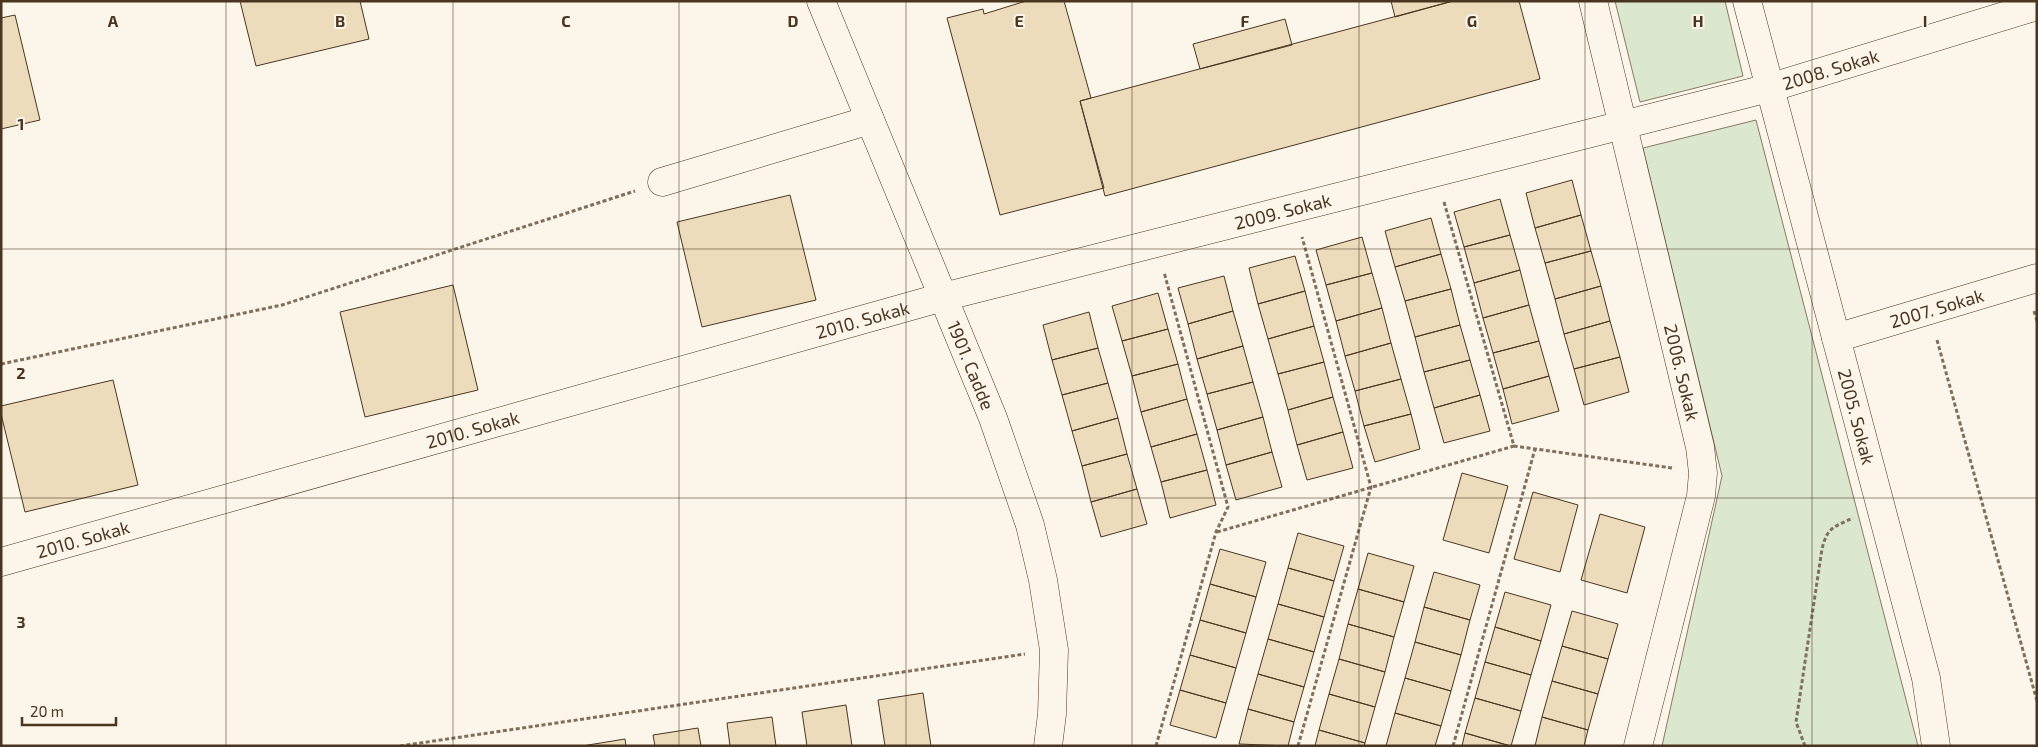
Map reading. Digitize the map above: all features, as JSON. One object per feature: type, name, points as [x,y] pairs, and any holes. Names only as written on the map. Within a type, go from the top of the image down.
[{"type":"street","name":"1901. Cadde","points":[[821,1],[994,418],[1030,525],[1043,580],[1054,650],[1052,714],[1048,746]]},
{"type":"street","name":"2006. Sokak","points":[[1592,1],[1700,447],[1703,473],[1701,496],[1638,746]]},
{"type":"street","name":"2005. Sokak","points":[[1747,1],[1926,678],[1936,746]]},
{"type":"street","name":"2008. Sokak","points":[[1622,125],[1770,88],[2037,6]]},
{"type":"street","points":[[662,182],[870,120]]},
{"type":"street","name":"2009. Sokak","points":[[943,297],[1622,125]]},
{"type":"street","name":"2007. Sokak","points":[[1836,338],[2037,278]]},
{"type":"street","name":"2010. Sokak","points":[[1,562],[943,297]]},
{"type":"path","points":[[1436,172],[1514,446]]},
{"type":"path","points":[[1,364],[282,305],[662,182]]},
{"type":"path","points":[[1294,208],[1371,487],[1298,746]]},
{"type":"path","points":[[1156,243],[1228,507],[1216,532],[1156,746]]},
{"type":"path","points":[[1928,310],[2037,700]]},
{"type":"path","points":[[1216,532],[1514,446],[1703,473]]},
{"type":"path","points":[[1453,746],[1535,449]]},
{"type":"path","points":[[1805,746],[1796,722],[1825,536],[1832,527],[1881,507]]},
{"type":"path","points":[[400,746],[1054,650]]},
{"type":"green space","points":[[1615,1],[1725,1],[1743,76],[1640,102]]},
{"type":"green space","points":[[1756,120],[1918,746],[1662,746],[1722,476],[1643,148]]},
{"type":"building","points":[[240,1],[360,1],[369,39],[256,66]]},
{"type":"building","points":[[1026,1],[1064,1],[1091,98],[1080,101],[1104,188],[1000,215],[947,18],[983,9],[984,14]]},
{"type":"building","points":[[1391,1],[1453,1],[1395,17]]},
{"type":"building","points":[[1453,1],[1519,1],[1540,79],[1105,196],[1080,101]]},
{"type":"building","points":[[15,15],[40,120],[1,129],[1,18]]},
{"type":"building","points":[[1285,19],[1292,45],[1200,69],[1193,44]]},
{"type":"building","points":[[1572,180],[1581,215],[1535,228],[1526,193]]},
{"type":"building","points":[[790,195],[816,300],[702,327],[677,222]]},
{"type":"building","points":[[1500,199],[1510,235],[1464,247],[1454,212]]},
{"type":"building","points":[[1581,215],[1591,251],[1545,263],[1535,228]]},
{"type":"building","points":[[1431,218],[1441,254],[1395,267],[1385,231]]},
{"type":"building","points":[[1510,235],[1520,270],[1474,283],[1464,247]]},
{"type":"building","points":[[1362,237],[1372,273],[1326,285],[1316,250]]},
{"type":"building","points":[[1591,251],[1601,286],[1555,299],[1545,263]]},
{"type":"building","points":[[1441,254],[1451,289],[1405,301],[1395,267]]},
{"type":"building","points":[[1295,256],[1305,291],[1258,304],[1249,268]]},
{"type":"building","points":[[1520,270],[1529,305],[1483,318],[1474,283]]},
{"type":"building","points":[[1372,273],[1382,308],[1336,321],[1326,285]]},
{"type":"building","points":[[1224,276],[1233,311],[1188,324],[1178,288]]},
{"type":"building","points":[[453,285],[478,390],[365,417],[340,312]]},
{"type":"building","points":[[1601,286],[1610,321],[1564,334],[1555,299]]},
{"type":"building","points":[[1451,289],[1460,325],[1415,337],[1405,301]]},
{"type":"building","points":[[1305,291],[1314,326],[1268,339],[1258,304]]},
{"type":"building","points":[[1158,293],[1168,329],[1122,341],[1112,306]]},
{"type":"building","points":[[1529,305],[1539,341],[1493,353],[1483,318]]},
{"type":"building","points":[[1382,308],[1391,343],[1345,356],[1336,321]]},
{"type":"building","points":[[1233,311],[1243,346],[1197,359],[1188,324]]},
{"type":"building","points":[[1089,312],[1098,348],[1052,360],[1043,325]]},
{"type":"building","points":[[1610,321],[1620,357],[1574,369],[1564,334]]},
{"type":"building","points":[[1460,325],[1470,360],[1424,372],[1415,337]]},
{"type":"building","points":[[1314,326],[1324,362],[1278,374],[1268,339]]},
{"type":"building","points":[[1168,329],[1178,364],[1132,376],[1122,341]]},
{"type":"building","points":[[1539,341],[1549,376],[1503,389],[1493,353]]},
{"type":"building","points":[[1391,343],[1401,379],[1355,391],[1345,356]]},
{"type":"building","points":[[1243,346],[1253,382],[1207,394],[1197,359]]},
{"type":"building","points":[[1098,348],[1108,383],[1062,395],[1052,360]]},
{"type":"building","points":[[1620,357],[1629,392],[1584,405],[1574,369]]},
{"type":"building","points":[[1470,360],[1480,395],[1434,408],[1424,372]]},
{"type":"building","points":[[1324,362],[1333,397],[1288,410],[1278,374]]},
{"type":"building","points":[[1178,364],[1187,399],[1141,412],[1132,376]]},
{"type":"building","points":[[1549,376],[1559,411],[1512,424],[1503,389]]},
{"type":"building","points":[[1401,379],[1411,414],[1364,426],[1355,391]]},
{"type":"building","points":[[113,380],[138,485],[25,512],[1,414],[1,406]]},
{"type":"building","points":[[1253,382],[1263,417],[1217,430],[1207,394]]},
{"type":"building","points":[[1108,383],[1118,418],[1072,431],[1062,395]]},
{"type":"building","points":[[1480,395],[1490,431],[1444,443],[1434,408]]},
{"type":"building","points":[[1333,397],[1343,432],[1297,445],[1288,410]]},
{"type":"building","points":[[1187,399],[1197,434],[1151,447],[1141,412]]},
{"type":"building","points":[[1411,414],[1420,449],[1375,462],[1364,426]]},
{"type":"building","points":[[1263,417],[1272,452],[1226,465],[1217,430]]},
{"type":"building","points":[[1118,418],[1127,454],[1082,466],[1072,431]]},
{"type":"building","points":[[1343,432],[1353,468],[1307,480],[1297,445]]},
{"type":"building","points":[[1197,434],[1207,470],[1161,482],[1151,447]]},
{"type":"building","points":[[1272,452],[1282,487],[1236,500],[1226,465]]},
{"type":"building","points":[[1127,454],[1137,489],[1091,502],[1082,466]]},
{"type":"building","points":[[1207,470],[1216,505],[1170,518],[1161,482]]},
{"type":"building","points":[[1462,473],[1508,486],[1489,553],[1443,540]]},
{"type":"building","points":[[1137,489],[1147,524],[1101,537],[1091,502]]},
{"type":"building","points":[[1533,492],[1578,505],[1560,572],[1514,559]]},
{"type":"building","points":[[1600,514],[1645,527],[1627,593],[1581,580]]},
{"type":"building","points":[[1298,533],[1344,546],[1334,581],[1288,568]]},
{"type":"building","points":[[1220,549],[1266,562],[1256,597],[1210,584]]},
{"type":"building","points":[[1368,553],[1414,566],[1404,602],[1358,589]]},
{"type":"building","points":[[1288,568],[1334,581],[1324,617],[1278,604]]},
{"type":"building","points":[[1434,572],[1480,585],[1470,620],[1424,607]]},
{"type":"building","points":[[1210,584],[1256,597],[1246,633],[1200,620]]},
{"type":"building","points":[[1358,589],[1404,602],[1394,637],[1348,624]]},
{"type":"building","points":[[1505,592],[1551,605],[1541,641],[1495,627]]},
{"type":"building","points":[[1278,604],[1324,617],[1314,652],[1268,639]]},
{"type":"building","points":[[1424,607],[1470,620],[1461,655],[1415,642]]},
{"type":"building","points":[[1572,611],[1618,624],[1608,659],[1562,646]]},
{"type":"building","points":[[1200,620],[1246,633],[1236,668],[1190,655]]},
{"type":"building","points":[[1348,624],[1394,637],[1385,672],[1339,659]]},
{"type":"building","points":[[1495,627],[1541,641],[1531,675],[1485,662]]},
{"type":"building","points":[[1268,639],[1314,652],[1304,687],[1258,674]]},
{"type":"building","points":[[1415,642],[1461,655],[1451,691],[1405,678]]},
{"type":"building","points":[[1562,646],[1608,659],[1598,694],[1552,681]]},
{"type":"building","points":[[1190,655],[1236,668],[1226,703],[1180,690]]},
{"type":"building","points":[[1339,659],[1385,672],[1375,707],[1329,694]]},
{"type":"building","points":[[1485,662],[1531,675],[1521,711],[1475,698]]},
{"type":"building","points":[[1258,674],[1304,687],[1294,722],[1248,709]]},
{"type":"building","points":[[1405,678],[1451,691],[1441,726],[1395,713]]},
{"type":"building","points":[[1552,681],[1598,694],[1588,730],[1542,717]]},
{"type":"building","points":[[1180,690],[1226,703],[1216,738],[1170,725]]},
{"type":"building","points":[[923,693],[931,746],[885,746],[878,700]]},
{"type":"building","points":[[1329,694],[1375,707],[1365,743],[1319,730]]},
{"type":"building","points":[[1475,698],[1521,711],[1511,746],[1465,733]]},
{"type":"building","points":[[846,705],[852,746],[807,746],[802,712]]},
{"type":"building","points":[[1248,709],[1294,722],[1288,746],[1239,744]]},
{"type":"building","points":[[1395,713],[1441,726],[1435,746],[1386,746]]},
{"type":"building","points":[[772,717],[776,746],[730,746],[727,723]]},
{"type":"building","points":[[1542,717],[1588,730],[1584,746],[1535,746]]},
{"type":"building","points":[[698,728],[701,746],[655,746],[653,735]]},
{"type":"building","points":[[1319,730],[1365,743],[1364,746],[1315,746]]},
{"type":"building","points":[[1465,733],[1510,746],[1462,746]]},
{"type":"building","points":[[625,739],[626,746],[582,746]]}]
